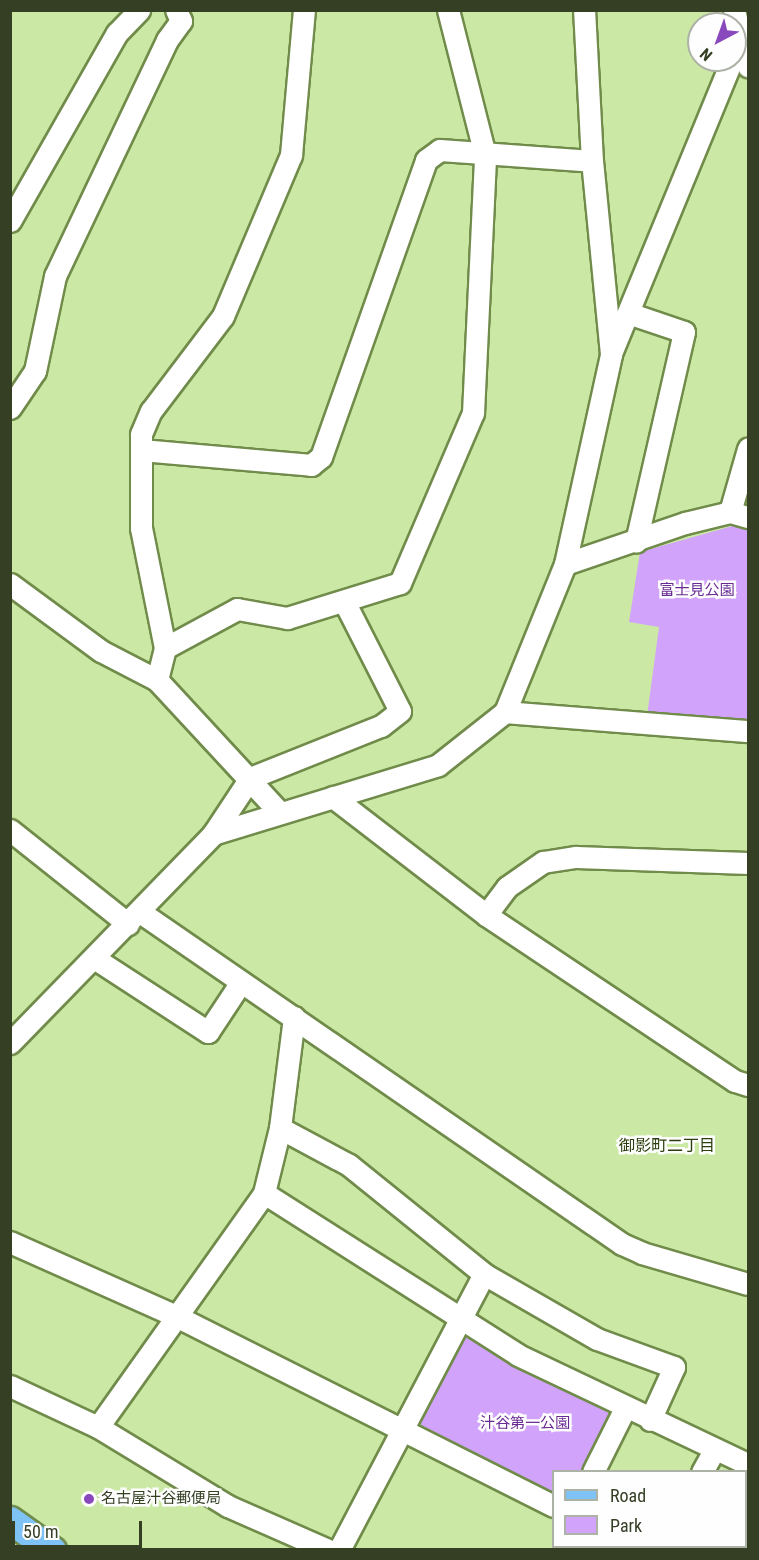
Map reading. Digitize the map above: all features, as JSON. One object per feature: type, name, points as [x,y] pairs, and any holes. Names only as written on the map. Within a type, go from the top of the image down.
[{"type":"main road","points":[[10,1520],[52,1550]]},
{"type":"street","points":[[10,221],[117,33],[139,10]]},
{"type":"street","points":[[10,408],[35,371],[55,276],[167,40],[181,21],[176,10]]},
{"type":"street","points":[[157,680],[166,648],[141,528],[141,434],[152,411],[223,316],[291,155],[304,10]]},
{"type":"street","points":[[166,648],[237,609],[287,618],[400,583],[473,413],[485,155],[448,10]]},
{"type":"street","points":[[585,12],[592,161],[611,354]]},
{"type":"street","points":[[213,834],[438,765],[505,712],[565,564],[611,354],[727,72]]},
{"type":"street","points":[[141,450],[310,465],[321,457],[426,160],[440,150],[592,161]]},
{"type":"street","points":[[628,313],[684,332],[636,542]]},
{"type":"street","points":[[565,564],[739,514],[748,449]]},
{"type":"street","points":[[10,584],[101,651],[157,680],[280,813]]},
{"type":"street","points":[[10,1043],[134,918],[213,834],[250,778],[381,726],[400,711],[344,601]]},
{"type":"street","points":[[505,712],[748,731]]},
{"type":"street","points":[[333,797],[486,915],[735,1080],[748,1085]]},
{"type":"street","points":[[10,830],[134,918],[241,982],[294,1017],[622,1244],[650,1256],[748,1284]]},
{"type":"street","points":[[486,915],[507,887],[543,862],[576,857],[748,863]]},
{"type":"street","points":[[94,958],[208,1032],[241,982]]},
{"type":"street","points":[[98,1428],[264,1193],[280,1128],[294,1017]]},
{"type":"street","points":[[280,1128],[349,1165],[484,1274],[597,1339],[674,1367],[650,1420]]},
{"type":"street","points":[[264,1193],[518,1355],[650,1420],[748,1464]]},
{"type":"street","points":[[10,1242],[176,1317],[552,1505]]},
{"type":"street","points":[[339,1550],[462,1321],[484,1274]]},
{"type":"street","points":[[10,1386],[98,1428],[228,1506],[328,1550]]},
{"type":"street","points":[[594,1470],[625,1408]]},
{"type":"street","points":[[703,1470],[715,1449]]},
{"type":"green space","name":"富士見公園","points":[[736,525],[748,529],[748,722],[647,716],[659,627],[629,622],[640,552]]},
{"type":"green space","name":"汁谷第一公園","points":[[470,1335],[611,1409],[614,1416],[588,1470],[552,1470],[552,1495],[424,1429],[419,1421],[461,1338]]},
{"type":"place","name":"名古屋汁谷郵便局","points":[[89,1499]]},
{"type":"district","name":"御影町二丁目","points":[[667,1146]]}]
